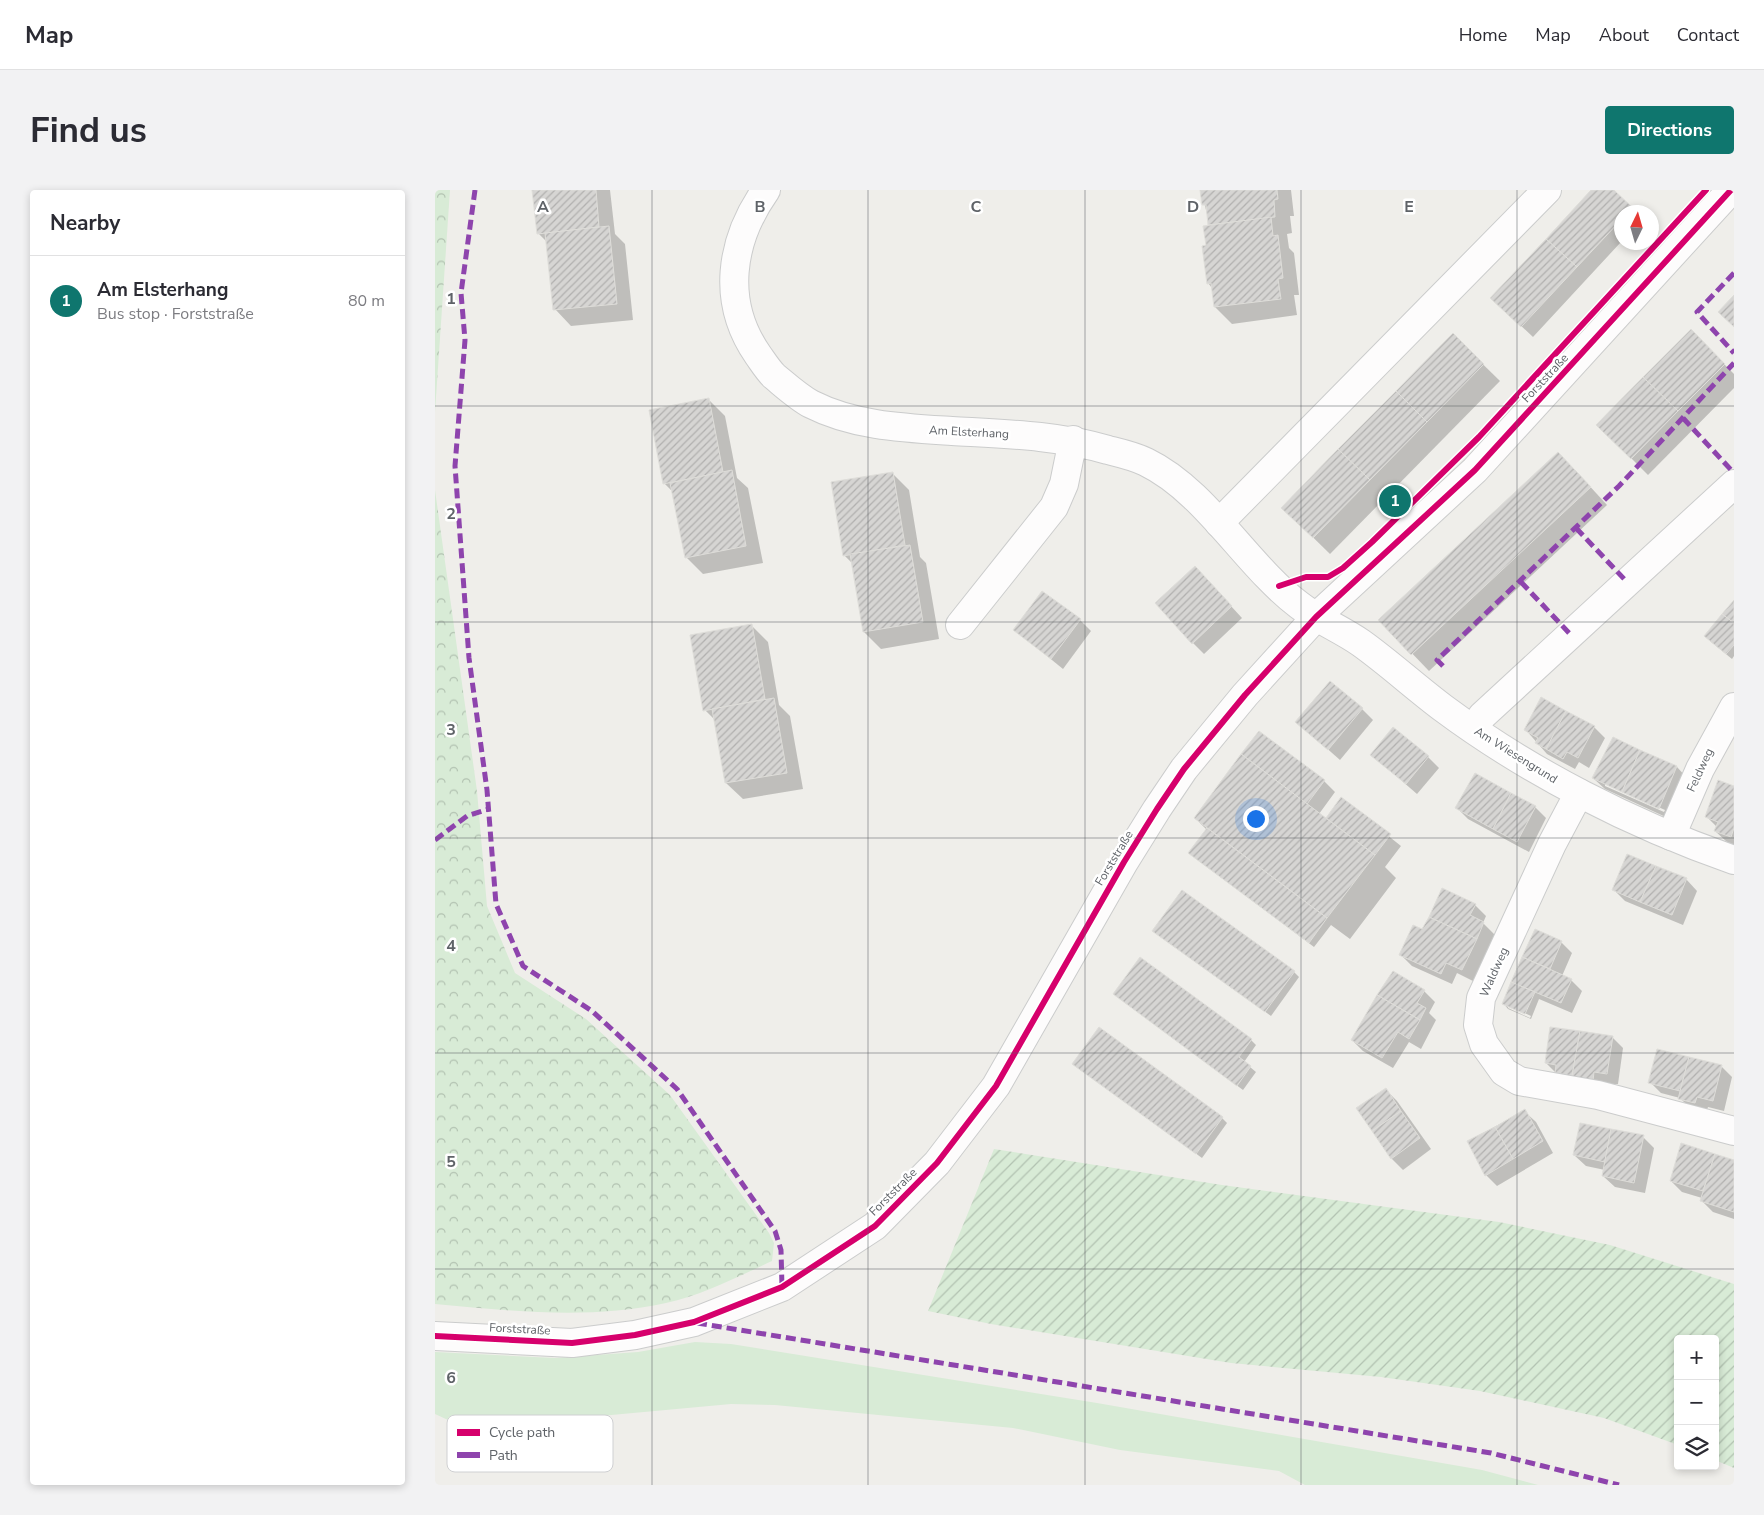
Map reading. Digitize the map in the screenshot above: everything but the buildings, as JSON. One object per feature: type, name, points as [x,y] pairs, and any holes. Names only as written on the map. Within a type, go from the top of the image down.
[{"type":"street","name":"Am Elsterhang","points":[[766,190],[743,229],[734,273],[734,299],[741,323],[751,344],[771,374],[809,403],[860,422],[913,429],[1024,435],[1073,440],[1143,460],[1161,470],[1185,490],[1297,604],[1317,617]]},
{"type":"street","points":[[1219,524],[1547,190]]},
{"type":"street","name":"Forststraße","points":[[435,1336],[572,1343],[635,1335],[695,1322],[782,1287],[875,1226],[937,1163],[996,1086],[1124,862],[1184,769],[1245,695],[1317,617],[1475,470],[1731,190]]},
{"type":"street","points":[[960,625],[1054,507],[1064,484],[1073,440]]},
{"type":"street","points":[[1474,729],[1481,716],[1734,484]]},
{"type":"street","name":"Am Wiesengrund","points":[[1317,617],[1359,642],[1445,710],[1579,793],[1671,836],[1734,860]]},
{"type":"street","name":"Feldweg","points":[[1671,836],[1707,754],[1734,707]]},
{"type":"street","name":"Waldweg","points":[[1579,793],[1552,844],[1481,998],[1478,1025],[1484,1044],[1504,1072],[1519,1081],[1598,1095],[1734,1131]]},
{"type":"green space","points":[[435,190],[450,190],[435,412]]},
{"type":"green space","points":[[435,490],[477,791],[487,906],[515,973],[586,1019],[670,1095],[769,1233],[774,1243],[772,1261],[720,1285],[680,1300],[637,1308],[579,1313],[522,1311],[435,1304]]},
{"type":"green space","points":[[994,1149],[1222,1185],[1499,1222],[1610,1245],[1734,1284],[1734,1468],[1719,1462],[1719,1335],[1674,1335],[1674,1444],[1604,1418],[1480,1391],[1381,1377],[1231,1363],[991,1324],[928,1311]]},
{"type":"green space","points":[[695,1342],[731,1344],[1097,1403],[1482,1470],[1538,1485],[1305,1485],[1279,1471],[1120,1450],[1013,1428],[775,1405],[731,1404],[611,1415],[447,1415],[447,1420],[435,1414],[435,1352],[555,1358],[638,1352]]},
{"type":"marked path","points":[[475,190],[461,293],[465,340],[455,466],[469,658],[487,790],[496,904],[523,966],[592,1011],[677,1089],[775,1231],[781,1250],[782,1287]]},
{"type":"marked path","points":[[1734,273],[1697,312],[1734,353]]},
{"type":"marked path","points":[[1443,666],[1437,660],[1619,486],[1734,363]]},
{"type":"marked path","points":[[1683,418],[1734,473]]},
{"type":"marked path","points":[[1576,528],[1627,582]]},
{"type":"marked path","points":[[1521,582],[1571,635]]},
{"type":"marked path","points":[[435,840],[467,816],[489,809]]},
{"type":"marked path","points":[[697,1323],[1491,1453],[1619,1485]]},
{"type":"cycle path","points":[[1279,586],[1306,577],[1328,577],[1343,568],[1372,542],[1479,437],[1706,190]]},
{"type":"cycle path","points":[[435,1336],[572,1343],[635,1335],[694,1322],[782,1287],[875,1226],[937,1163],[996,1086],[1124,862],[1157,809],[1184,769],[1245,695],[1316,617],[1475,470],[1731,190]]},
{"type":"place","name":"Am Elsterhang","points":[[1395,501]]}]
